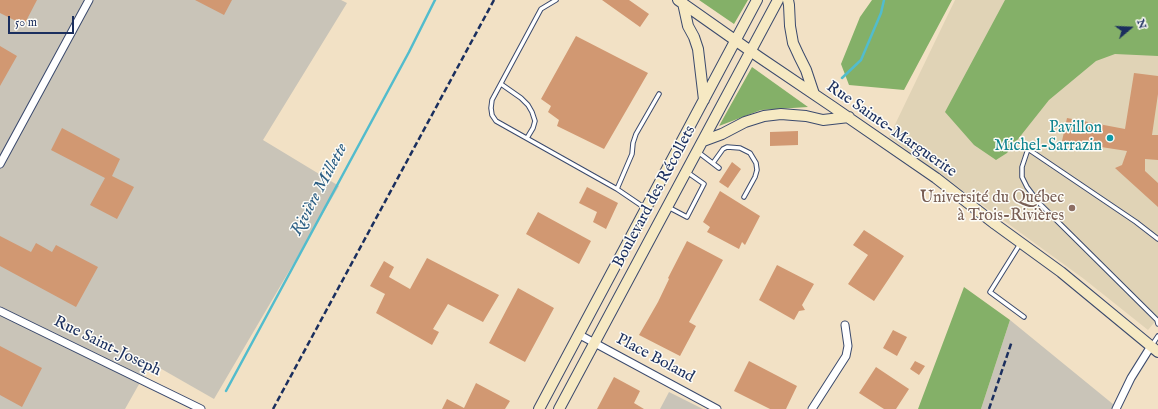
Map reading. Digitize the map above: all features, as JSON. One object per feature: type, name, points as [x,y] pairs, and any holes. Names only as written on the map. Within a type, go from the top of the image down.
[{"type":"main road","name":"Boulevard des Récollets","points":[[539,409],[757,0]]},
{"type":"main road","name":"Boulevard des Récollets","points":[[559,409],[778,0]]},
{"type":"main road","points":[[788,0],[790,26],[794,43],[806,70],[814,94]]},
{"type":"main road","name":"Rue Sainte-Marguerite","points":[[680,2],[936,178],[1061,272],[1154,349]]},
{"type":"main road","points":[[680,2],[698,49],[704,100]]},
{"type":"main road","points":[[703,141],[722,134],[750,120],[764,116],[780,114],[806,116],[823,120],[848,117]]},
{"type":"street","points":[[0,164],[89,0]]},
{"type":"street","name":"Rue Saint-Joseph","points":[[0,311],[201,409]]},
{"type":"street","points":[[812,409],[846,356],[848,346],[845,325]]},
{"type":"street","name":"Place Boland","points":[[578,334],[717,409]]},
{"type":"street","points":[[1116,409],[1131,378],[1154,349]]},
{"type":"lane","points":[[556,0],[541,9],[492,100],[492,115],[496,121],[617,189],[646,209]]},
{"type":"lane","points":[[501,84],[528,104],[532,112],[535,121],[527,138]]},
{"type":"lane","points":[[617,189],[632,154],[636,134],[658,94]]},
{"type":"lane","points":[[713,163],[721,151],[727,147],[740,148],[750,153],[756,163],[757,172],[744,197]]},
{"type":"lane","points":[[1158,239],[1136,222],[1028,149],[1022,167],[1022,177],[1039,203],[1157,320],[1158,324]]},
{"type":"lane","points":[[697,152],[719,168]]},
{"type":"lane","points":[[667,206],[687,217],[704,184],[686,171]]},
{"type":"lane","points":[[1021,243],[990,292],[1024,317]]},
{"type":"lane","points":[[1154,349],[1158,336]]},
{"type":"shaded area","points":[[0,0],[341,0],[347,3],[263,140],[339,186],[214,399],[151,363],[125,409],[0,409]]},
{"type":"shaded area","name":"Université du Québec à Trois-Rivières","points":[[955,0],[1158,0],[1158,318],[1148,330],[1084,279],[889,137]]},
{"type":"shaded area","points":[[1010,320],[1119,409],[981,409]]},
{"type":"shaded area","points":[[669,392],[703,409],[660,409]]},
{"type":"green space","points":[[699,0],[748,0],[734,24]]},
{"type":"green space","points":[[872,0],[952,0],[904,90],[849,85],[841,64],[860,17]]},
{"type":"green space","points":[[1005,0],[1158,0],[1158,56],[1115,54],[1096,61],[1049,100],[1007,153],[996,160],[974,145],[945,112]]},
{"type":"green space","points":[[752,67],[808,107],[761,110],[719,126]]},
{"type":"green space","points":[[964,287],[1010,320],[981,409],[918,409]]},
{"type":"building","points":[[0,0],[37,0],[24,25],[0,13]]},
{"type":"building","points":[[195,0],[232,0],[224,15]]},
{"type":"building","points":[[602,0],[629,0],[649,14],[640,27]]},
{"type":"building","points":[[576,36],[648,73],[604,149],[557,126],[559,120],[548,112],[551,106],[541,99]]},
{"type":"building","points":[[0,46],[17,56],[0,86]]},
{"type":"building","name":"Pavillon Michel-Sarrazin","points":[[1134,73],[1158,76],[1158,94],[1152,135],[1158,135],[1158,160],[1145,159],[1145,171],[1158,183],[1158,207],[1115,168],[1122,165],[1127,151],[1062,141],[1067,118],[1125,129]]},
{"type":"building","points":[[62,128],[120,159],[112,176],[134,187],[117,219],[90,205],[105,178],[51,150]]},
{"type":"building","points":[[798,131],[798,145],[770,146],[770,132]]},
{"type":"building","points":[[732,162],[741,169],[728,188],[719,182]]},
{"type":"building","points":[[587,187],[618,203],[606,229],[593,222],[597,212],[579,203]]},
{"type":"building","points":[[720,191],[760,216],[745,245],[742,242],[739,249],[707,232],[710,227],[703,222]]},
{"type":"building","points":[[538,212],[591,241],[579,264],[526,234]]},
{"type":"building","points":[[864,230],[904,256],[874,301],[848,284],[868,255],[853,245]]},
{"type":"building","points":[[0,236],[31,252],[36,243],[52,252],[56,245],[98,267],[76,307],[0,266]]},
{"type":"building","points":[[687,241],[723,260],[689,322],[696,326],[680,356],[639,335],[658,302],[669,279],[668,278]]},
{"type":"building","points":[[427,258],[499,295],[483,322],[448,304],[433,329],[439,332],[432,345],[376,313],[385,294],[370,286],[384,261],[394,267],[389,277],[410,289]]},
{"type":"building","points":[[777,265],[814,284],[802,305],[805,310],[799,311],[794,320],[759,300]]},
{"type":"building","points":[[518,288],[554,308],[525,362],[489,343]]},
{"type":"building","points":[[893,330],[907,337],[897,356],[883,348]]},
{"type":"building","points":[[0,346],[42,368],[22,407],[0,395]]},
{"type":"building","points":[[749,361],[797,386],[786,409],[770,409],[734,391]]},
{"type":"building","points":[[915,361],[925,366],[919,375],[910,369]]},
{"type":"building","points":[[876,367],[909,389],[896,409],[884,409],[859,393]]},
{"type":"building","points":[[614,377],[640,391],[634,403],[644,409],[597,409]]},
{"type":"building","points":[[476,383],[510,401],[505,409],[442,409],[447,399],[464,408]]},
{"type":"waterway","name":"Rivière Millette","points":[[226,391],[409,52],[435,0]]},
{"type":"waterway","name":"Rivière Millette","points":[[842,78],[861,60],[881,13],[884,0]]},
{"type":"railway","points":[[273,409],[494,0]]},
{"type":"railway","points":[[989,409],[1012,341]]},
{"type":"place","name":"Pavillon Michel-Sarrazin","points":[[1110,138]]},
{"type":"place","name":"Université du Québec à Trois-Rivières","points":[[1072,208]]}]
